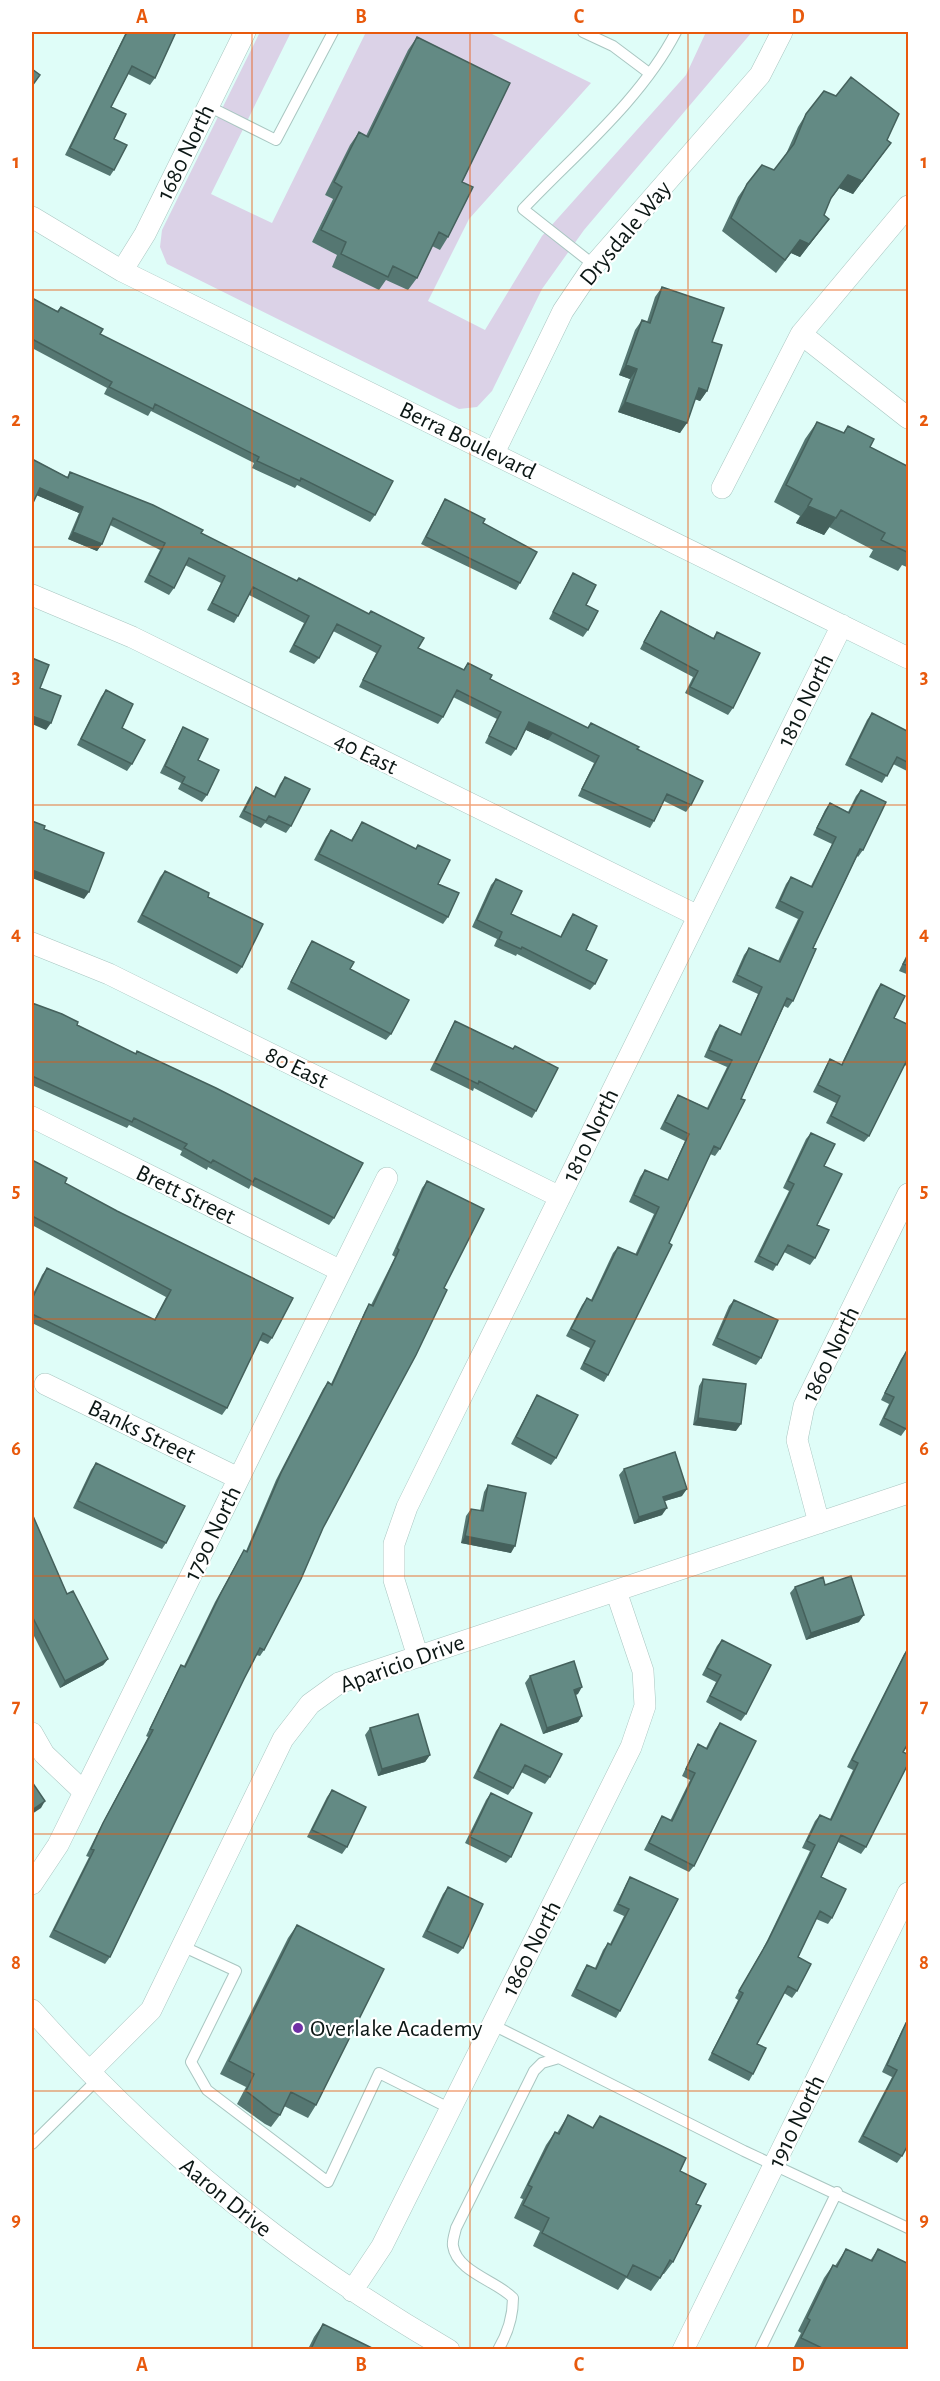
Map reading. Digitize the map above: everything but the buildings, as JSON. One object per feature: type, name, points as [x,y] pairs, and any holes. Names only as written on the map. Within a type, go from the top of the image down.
[{"type":"street","name":"1680 North","points":[[122,271],[145,234],[245,32]]},
{"type":"street","name":"Drysdale Way","points":[[494,453],[563,311],[594,265],[753,82],[782,32]]},
{"type":"street","points":[[722,488],[801,334],[909,206]]},
{"type":"street","name":"Berra Boulevard","points":[[32,217],[122,271],[909,658]]},
{"type":"street","points":[[801,334],[909,418]]},
{"type":"street","name":"40 East","points":[[32,595],[132,637],[698,916]]},
{"type":"street","name":"1810 North","points":[[418,1657],[394,1580],[394,1544],[407,1507],[842,625]]},
{"type":"street","name":"80 East","points":[[32,943],[109,974],[560,1197]]},
{"type":"street","name":"Brett Street","points":[[32,1117],[341,1271]]},
{"type":"street","name":"1790 North","points":[[32,1884],[58,1845],[387,1178]]},
{"type":"street","name":"1860 North","points":[[819,1523],[797,1440],[804,1406],[909,1194]]},
{"type":"street","name":"Banks Street","points":[[45,1384],[238,1478]]},
{"type":"street","name":"Aparicio Drive","points":[[94,2075],[151,2010],[283,1739],[310,1704],[339,1683],[909,1493]]},
{"type":"street","name":"1860 North","points":[[352,2291],[382,2246],[632,1747],[645,1706],[643,1671],[616,1590]]},
{"type":"street","points":[[32,1733],[44,1754],[84,1792]]},
{"type":"street","name":"1910 North","points":[[682,2349],[909,1893]]},
{"type":"street","name":"Aaron Drive","points":[[32,2010],[156,2138],[213,2189],[352,2291],[449,2349]]},
{"type":"lane","points":[[208,106],[276,140],[333,32]]},
{"type":"lane","points":[[583,32],[613,46],[649,73]]},
{"type":"lane","points":[[594,265],[523,209],[618,110],[663,57],[676,32]]},
{"type":"lane","points":[[182,1946],[236,1971],[191,2062],[207,2090],[328,2182],[379,2073],[451,2109]]},
{"type":"lane","points":[[493,2025],[909,2228]]},
{"type":"lane","points":[[498,2349],[506,2337],[513,2311],[513,2298],[506,2290],[459,2260],[453,2246],[456,2228],[534,2071],[542,2063],[558,2058]]},
{"type":"lane","points":[[32,2144],[94,2075]]},
{"type":"lane","points":[[760,2349],[837,2192]]},
{"type":"shaded area","points":[[260,32],[291,32],[211,194],[272,223],[366,32],[488,32],[591,83],[469,219],[428,301],[485,330],[542,236],[686,75],[706,32],[752,32],[584,230],[542,289],[492,391],[477,407],[459,409],[167,264],[160,247],[162,230]],"holes":[[[359,149],[440,249],[430,245],[385,279],[312,242],[333,199],[325,195]]]},
{"type":"place","name":"Overlake Academy","points":[[298,2028]]}]
